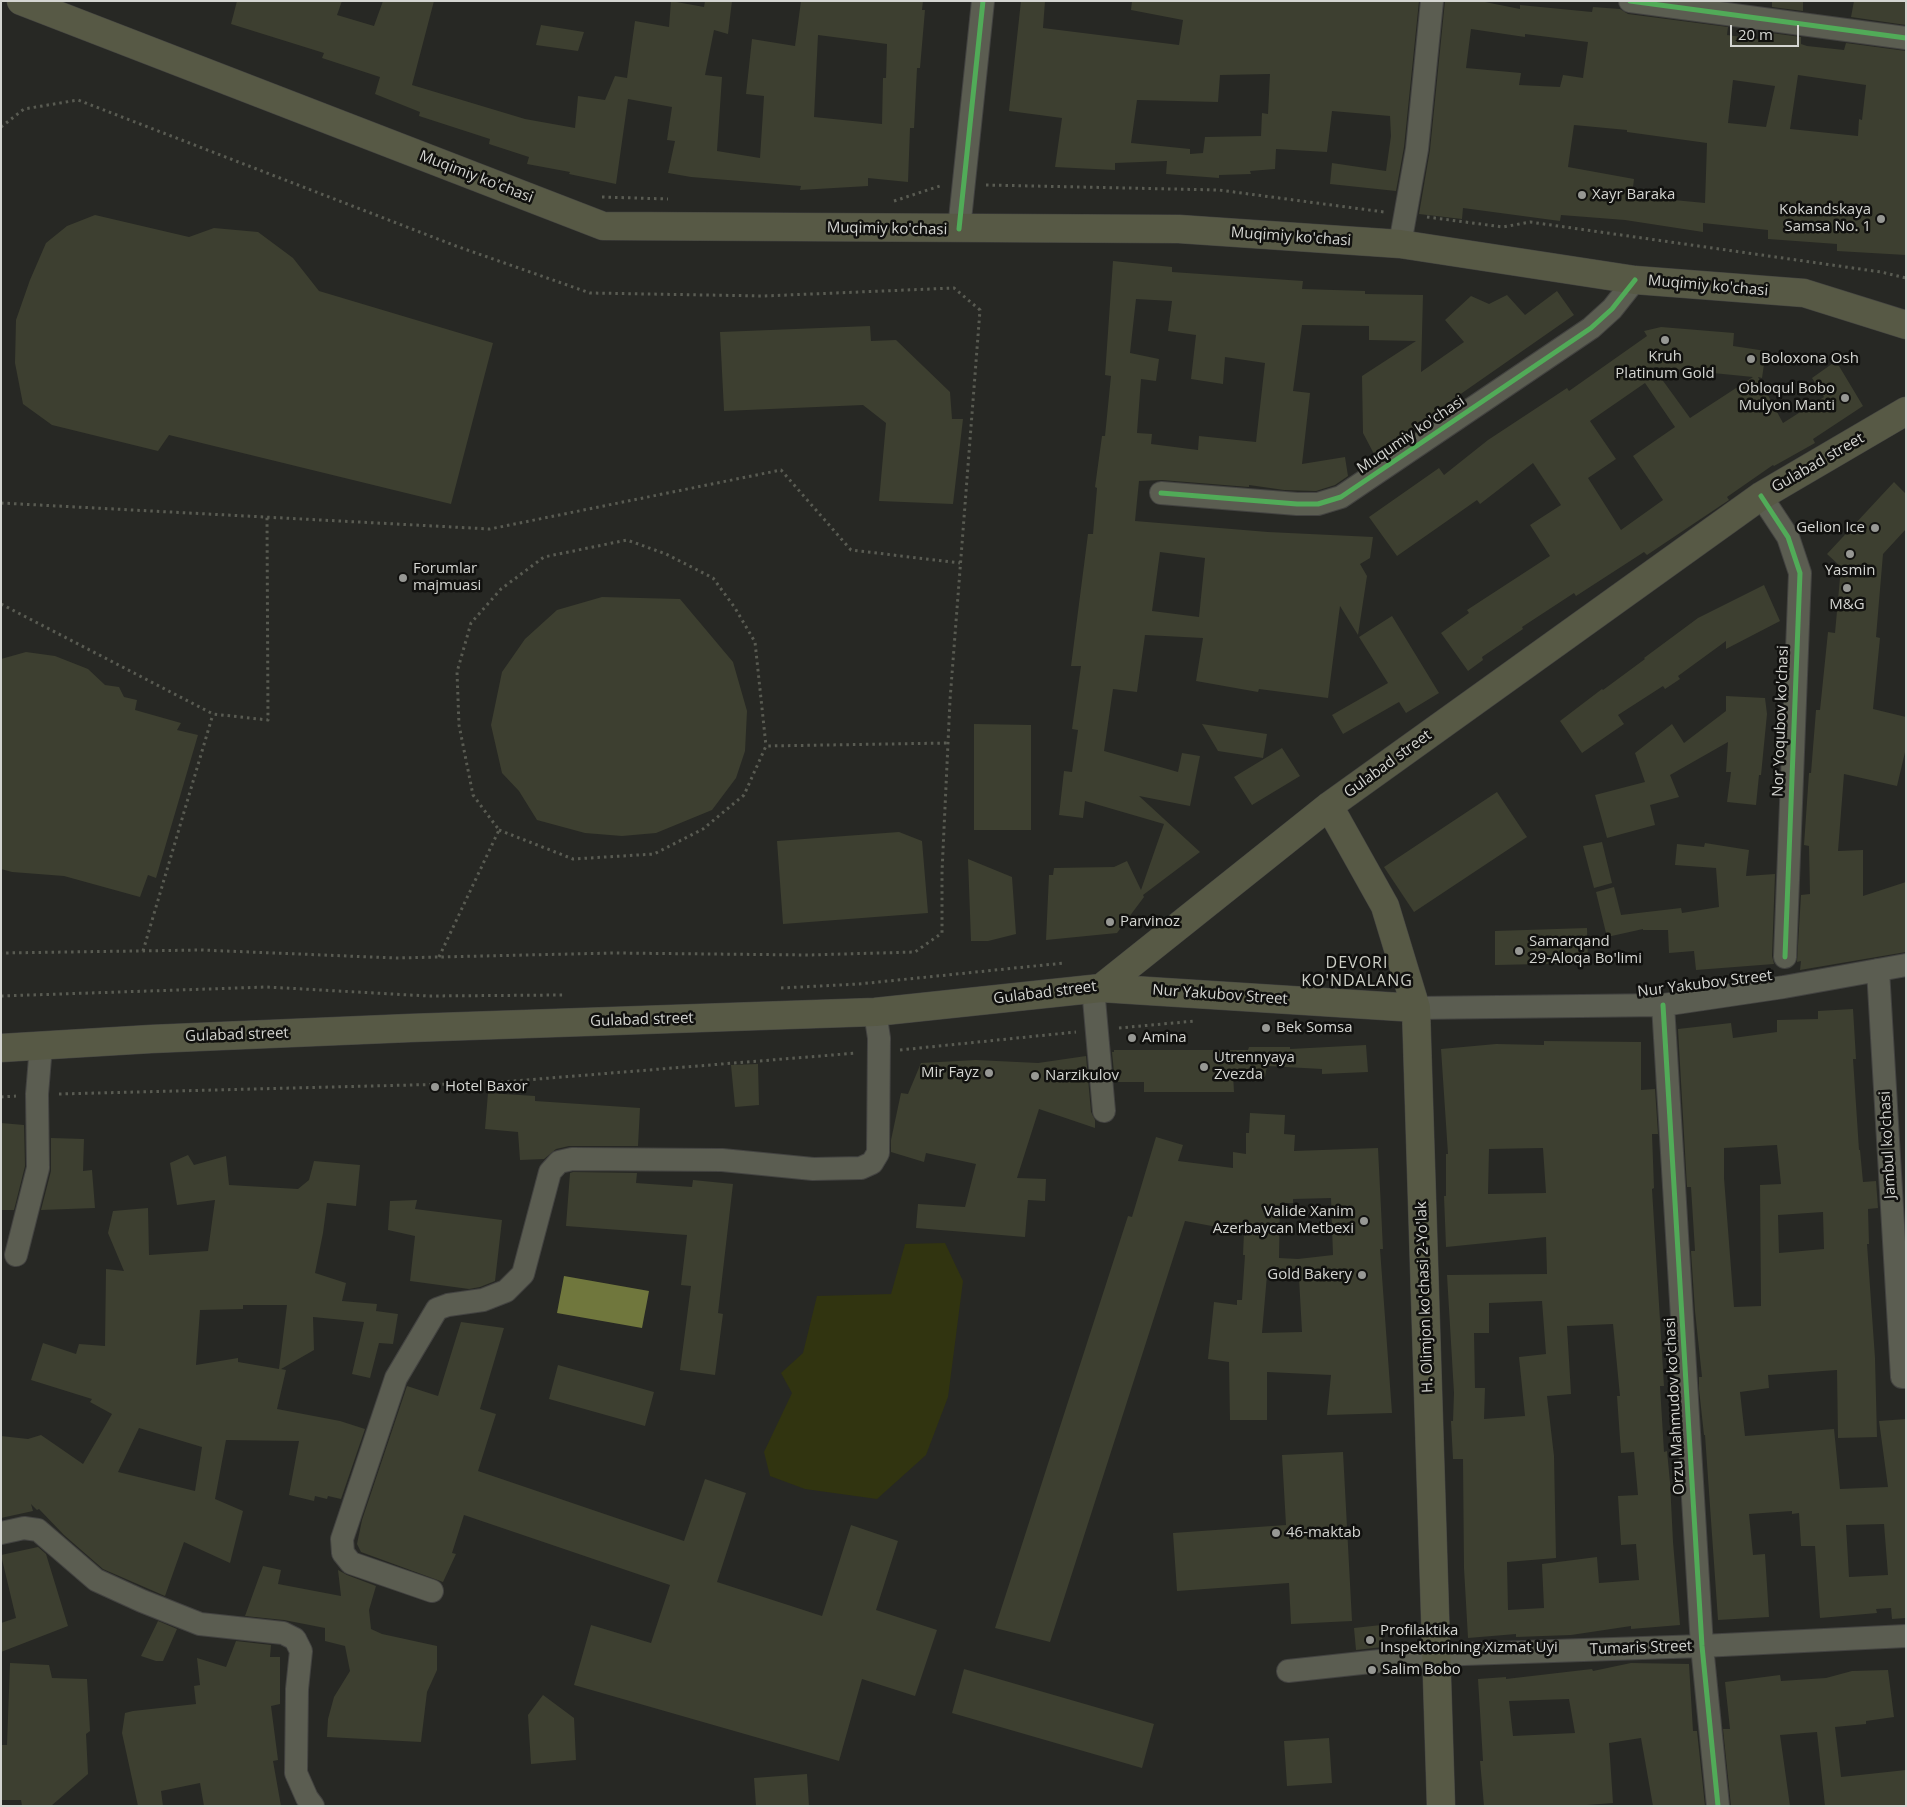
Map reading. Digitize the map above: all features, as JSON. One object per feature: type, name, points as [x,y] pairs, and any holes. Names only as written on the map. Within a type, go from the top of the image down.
[{"type":"main road","name":"Muqimiy ko'chasi","points":[[21,1],[603,226],[1180,229],[1400,244],[1634,280],[1804,294],[1906,325]]},
{"type":"main road","name":"Gulabad street","points":[[1,1048],[161,1038],[875,1012],[1097,988],[1329,806],[1762,496],[1906,411]]},
{"type":"main road","name":"H. Olimjon ko'chasi 2-Yo'lak","points":[[1329,806],[1385,906],[1416,1008],[1441,1806]]},
{"type":"main road","name":"Nur Yakubov Street","points":[[1097,988],[1416,1008]]},
{"type":"street","points":[[959,229],[984,1]]},
{"type":"street","points":[[1400,244],[1418,148],[1432,1]]},
{"type":"street","points":[[1630,1],[1906,38]]},
{"type":"street","name":"Muqumiy ko'chasi","points":[[1161,494],[1297,504],[1318,504],[1341,497],[1592,328],[1612,309],[1634,280]]},
{"type":"street","name":"Nor Yoqubov ko'chasi","points":[[1762,496],[1788,537],[1800,573],[1785,957]]},
{"type":"street","name":"Nur Yakubov Street","points":[[1416,1008],[1663,1005],[1784,988],[1906,965]]},
{"type":"street","name":"Jambul ko'chasi","points":[[1878,970],[1902,1377],[1906,1377]]},
{"type":"street","points":[[1097,988],[1097,1030],[1104,1111]]},
{"type":"street","name":"Orzu Mahmudov ko'chasi","points":[[1663,1005],[1702,1646],[1718,1806]]},
{"type":"street","points":[[432,1591],[351,1564],[343,1554],[342,1539],[396,1378],[436,1309],[448,1305],[483,1300],[506,1291],[523,1274],[550,1172],[558,1162],[572,1159],[722,1160],[813,1169],[860,1168],[872,1164],[878,1153],[879,1038],[875,1012]]},
{"type":"street","points":[[16,1254],[38,1168],[36,1094],[41,1046]]},
{"type":"street","points":[[1,1533],[24,1528],[38,1530],[96,1580],[200,1624],[283,1633],[295,1639],[300,1651],[297,1689],[296,1773],[307,1798],[313,1806]]},
{"type":"street","name":"Tumaris Street","points":[[1288,1671],[1435,1655],[1702,1646],[1906,1636]]},
{"type":"path","points":[[1,128],[24,109],[78,100],[447,242],[590,293],[764,296],[954,288],[980,310],[948,743],[942,872],[942,934],[915,952],[808,955],[614,953],[396,958],[200,950],[1,953]]},
{"type":"path","points":[[890,202],[946,185],[1219,190],[1503,227],[1530,222],[1881,272],[1906,278]]},
{"type":"path","points":[[593,197],[672,199]]},
{"type":"path","points":[[1,504],[490,529],[780,470],[851,550],[960,563]]},
{"type":"path","points":[[1,604],[213,714],[268,720],[267,517]]},
{"type":"path","points":[[627,540],[666,554],[713,578],[735,608],[755,642],[766,746],[744,795],[703,829],[654,854],[573,859],[498,830],[473,795],[459,725],[457,672],[471,623],[501,589],[544,557],[627,540]]},
{"type":"path","points":[[143,951],[213,714]]},
{"type":"path","points":[[766,746],[948,743]]},
{"type":"path","points":[[439,956],[498,830]]},
{"type":"path","points":[[780,988],[859,984],[1064,963]]},
{"type":"path","points":[[1,996],[267,987],[428,996],[565,995]]},
{"type":"path","points":[[1,1097],[36,1094],[489,1083],[878,1052],[1204,1021]]},
{"type":"shaded area","points":[[945,1243],[963,1281],[948,1397],[926,1455],[877,1499],[805,1489],[770,1476],[764,1452],[792,1393],[781,1373],[803,1353],[817,1296],[891,1294],[905,1244]]},
{"type":"shaded area","points":[[564,1276],[649,1291],[642,1328],[557,1313]]},
{"type":"building","points":[[237,1],[342,1],[337,15],[374,26],[383,1],[434,1],[412,85],[525,119],[575,128],[578,96],[605,100],[615,76],[627,78],[635,21],[669,27],[671,1],[704,7],[705,1],[732,1],[728,34],[714,30],[705,75],[722,77],[717,151],[760,158],[764,96],[746,94],[752,39],[795,46],[801,1],[923,1],[922,10],[925,10],[920,68],[917,68],[914,128],[910,128],[908,182],[868,178],[868,186],[800,190],[801,186],[691,177],[668,173],[675,141],[667,140],[672,107],[628,99],[616,184],[569,174],[570,172],[527,164],[529,157],[489,144],[490,139],[419,116],[420,112],[375,94],[380,77],[322,58],[324,53],[231,24]],"holes":[[[818,35],[887,44],[886,78],[883,78],[882,124],[814,117]]]},
{"type":"building","points":[[1021,1],[1045,1],[1043,28],[1179,45],[1183,20],[1131,10],[1132,1],[1419,1],[1404,147],[1396,191],[1330,184],[1332,163],[1386,171],[1391,136],[1390,116],[1332,111],[1327,152],[1276,149],[1275,169],[1250,171],[1251,174],[1219,175],[1219,178],[1166,174],[1167,161],[1115,163],[1115,170],[1055,167],[1062,118],[1009,111]],"holes":[[[1270,74],[1268,114],[1262,113],[1261,136],[1205,137],[1203,153],[1190,154],[1190,149],[1131,143],[1137,100],[1218,102],[1220,75]]]},
{"type":"building","points":[[1445,1],[1480,1],[1520,9],[1520,5],[1592,12],[1593,7],[1620,9],[1628,14],[1728,27],[1727,35],[1771,41],[1771,33],[1801,37],[1801,44],[1807,46],[1844,50],[1846,43],[1906,51],[1906,255],[1837,251],[1837,244],[1768,239],[1768,230],[1703,223],[1703,232],[1625,220],[1561,215],[1560,221],[1463,208],[1462,219],[1419,214],[1430,150]],"holes":[[[1471,29],[1525,37],[1525,34],[1588,42],[1583,78],[1563,75],[1560,87],[1519,85],[1521,73],[1466,68]],[[1798,75],[1866,85],[1862,120],[1859,119],[1858,136],[1790,129]],[[1733,80],[1775,86],[1766,127],[1728,123]],[[1574,125],[1627,130],[1627,132],[1707,143],[1705,203],[1632,196],[1634,179],[1568,167]]]},
{"type":"building","points":[[1772,1],[1803,1],[1803,11],[1772,7]]},
{"type":"building","points":[[1854,1],[1906,1],[1906,25],[1851,17]]},
{"type":"building","points":[[541,25],[584,32],[578,51],[536,45]]},
{"type":"building","points":[[95,215],[189,237],[214,228],[258,232],[293,258],[319,291],[493,343],[451,504],[169,435],[158,451],[52,425],[23,404],[15,363],[16,320],[30,280],[46,243],[67,226]]},
{"type":"building","points":[[1113,261],[1172,267],[1172,272],[1303,281],[1302,289],[1365,291],[1365,294],[1423,295],[1421,372],[1464,342],[1445,320],[1471,296],[1489,304],[1507,295],[1525,315],[1557,291],[1574,315],[1442,407],[1444,411],[1374,454],[1363,433],[1362,376],[1416,341],[1369,340],[1369,326],[1302,325],[1293,391],[1310,393],[1302,464],[1345,457],[1348,476],[1335,485],[1316,491],[1162,480],[1139,481],[1135,521],[1268,532],[1373,537],[1370,558],[1360,564],[1367,576],[1358,635],[1340,606],[1328,698],[1259,689],[1258,692],[1196,681],[1203,638],[1145,635],[1137,692],[1113,689],[1104,751],[1178,772],[1182,753],[1200,756],[1190,806],[1139,796],[1200,852],[1143,895],[1144,897],[1117,933],[1046,940],[1049,875],[1053,875],[1054,868],[1114,867],[1127,861],[1141,890],[1164,824],[1085,801],[1083,818],[1059,815],[1064,771],[1072,772],[1078,730],[1072,729],[1081,666],[1071,666],[1088,534],[1093,534],[1097,488],[1095,487],[1102,436],[1105,436],[1111,376],[1105,375]],"holes":[[[1136,299],[1172,301],[1168,331],[1196,335],[1191,379],[1223,384],[1225,357],[1265,363],[1256,442],[1199,436],[1198,450],[1151,444],[1152,434],[1137,433],[1141,379],[1156,381],[1159,359],[1130,353]],[[1160,552],[1205,558],[1199,617],[1152,611]]]},
{"type":"building","points":[[870,326],[871,341],[896,340],[950,392],[952,419],[963,419],[953,504],[879,501],[886,423],[863,405],[724,411],[720,332]]},
{"type":"building","points":[[1661,327],[1734,333],[1733,346],[1766,351],[1762,378],[1758,377],[1783,423],[1824,397],[1812,378],[1836,361],[1863,406],[1813,439],[1815,443],[1773,465],[1727,497],[1729,500],[1647,555],[1644,552],[1576,596],[1574,593],[1522,627],[1523,629],[1482,657],[1483,660],[1468,671],[1441,633],[1469,613],[1467,610],[1550,556],[1530,525],[1561,505],[1533,463],[1480,504],[1477,500],[1397,556],[1369,517],[1439,468],[1444,475],[1488,440],[1567,388],[1569,391],[1647,336],[1644,331]],"holes":[[[1653,367],[1753,377],[1690,418]],[[1645,383],[1675,427],[1633,456],[1663,500],[1621,530],[1588,478],[1616,459],[1590,421]]]},
{"type":"building","points":[[1894,482],[1906,494],[1906,529],[1883,554],[1876,637],[1880,638],[1873,709],[1906,717],[1906,748],[1897,786],[1844,774],[1838,851],[1863,850],[1863,896],[1906,882],[1906,952],[1800,970],[1801,961],[1797,962],[1801,895],[1810,894],[1809,846],[1804,845],[1809,773],[1811,773],[1816,710],[1820,710],[1828,632],[1835,633],[1841,567],[1827,554]]},
{"type":"building","points":[[1764,585],[1780,621],[1726,649],[1726,641],[1678,676],[1680,679],[1665,689],[1663,686],[1618,715],[1624,724],[1582,753],[1560,721],[1698,618]]},
{"type":"building","points":[[602,597],[680,599],[733,662],[747,711],[745,751],[736,778],[712,810],[656,833],[622,836],[585,833],[537,820],[519,791],[502,773],[491,725],[502,672],[525,639],[557,610]]},
{"type":"building","points":[[1392,616],[1439,693],[1406,713],[1399,702],[1343,734],[1332,715],[1388,683],[1359,637]]},
{"type":"building","points":[[26,652],[55,656],[88,669],[105,685],[119,687],[124,697],[137,700],[135,710],[181,723],[177,730],[198,735],[156,878],[148,875],[140,897],[64,876],[12,872],[1,869],[1,659]]},
{"type":"building","points":[[1726,696],[1765,698],[1767,714],[1756,805],[1727,802],[1731,772],[1726,772],[1728,742],[1670,775],[1679,797],[1650,805],[1655,825],[1607,838],[1595,795],[1645,782],[1635,753],[1672,724],[1684,743],[1726,711]]},
{"type":"building","points":[[974,724],[1031,725],[1031,830],[974,830]]},
{"type":"building","points":[[1202,724],[1267,734],[1263,758],[1218,751]]},
{"type":"building","points":[[1282,748],[1300,776],[1252,805],[1234,777]]},
{"type":"building","points":[[1497,792],[1527,837],[1414,912],[1384,867]]},
{"type":"building","points":[[899,832],[922,841],[928,913],[783,924],[777,841]]},
{"type":"building","points":[[1602,842],[1612,883],[1594,888],[1583,846]]},
{"type":"building","points":[[1705,843],[1749,850],[1746,876],[1775,874],[1772,956],[1774,964],[1696,970],[1694,951],[1669,953],[1668,930],[1643,929],[1607,937],[1596,892],[1614,887],[1621,915],[1681,908],[1682,913],[1719,907],[1716,868],[1675,865],[1677,844],[1704,847]]},
{"type":"building","points":[[968,859],[1012,877],[1016,934],[988,941],[971,941]]},
{"type":"building","points":[[1587,928],[1588,963],[1495,965],[1495,931]]},
{"type":"building","points":[[1853,1009],[1856,1059],[1853,1059],[1863,1182],[1876,1181],[1878,1208],[1868,1209],[1869,1244],[1867,1244],[1875,1358],[1877,1437],[1838,1438],[1837,1370],[1768,1375],[1769,1388],[1740,1392],[1745,1436],[1834,1429],[1840,1489],[1888,1487],[1879,1421],[1906,1419],[1906,1618],[1892,1619],[1891,1608],[1876,1609],[1877,1613],[1820,1618],[1815,1546],[1801,1546],[1799,1513],[1792,1514],[1792,1511],[1749,1514],[1753,1555],[1765,1554],[1769,1617],[1718,1620],[1705,1435],[1699,1389],[1699,1377],[1702,1377],[1691,1251],[1695,1251],[1691,1187],[1687,1187],[1678,1029],[1731,1023],[1733,1038],[1777,1032],[1777,1020],[1818,1019],[1818,1011]],"holes":[[[1777,1145],[1781,1184],[1760,1185],[1761,1306],[1734,1307],[1724,1178],[1724,1148]],[[1823,1212],[1824,1249],[1779,1253],[1778,1215]],[[1884,1524],[1888,1575],[1849,1577],[1846,1525]]]},
{"type":"building","points":[[1544,1041],[1641,1042],[1641,1090],[1655,1089],[1658,1134],[1652,1134],[1654,1188],[1652,1189],[1664,1386],[1660,1386],[1664,1452],[1667,1451],[1670,1482],[1680,1625],[1631,1629],[1631,1626],[1571,1635],[1516,1637],[1516,1634],[1468,1638],[1464,1568],[1463,1459],[1453,1459],[1451,1421],[1453,1421],[1454,1393],[1447,1275],[1547,1274],[1546,1237],[1446,1247],[1444,1196],[1446,1196],[1446,1154],[1448,1154],[1441,1049],[1496,1044],[1544,1045]],"holes":[[[1543,1148],[1546,1193],[1488,1194],[1489,1149]],[[1542,1301],[1546,1354],[1519,1357],[1525,1416],[1484,1419],[1485,1388],[1475,1388],[1474,1333],[1489,1333],[1489,1303]],[[1613,1324],[1620,1396],[1617,1396],[1621,1453],[1634,1452],[1638,1495],[1618,1496],[1621,1545],[1636,1544],[1639,1580],[1599,1583],[1597,1557],[1542,1564],[1544,1608],[1508,1610],[1507,1562],[1556,1558],[1554,1456],[1547,1396],[1571,1394],[1567,1326]]]},
{"type":"building","points":[[1366,1045],[1368,1072],[1322,1074],[1322,1069],[1267,1066],[1265,1077],[1233,1074],[1234,1092],[1144,1092],[1144,1082],[1115,1082],[1112,1052],[1114,1050],[1248,1050],[1249,1047],[1290,1047],[1290,1049]]},
{"type":"building","points":[[1086,1056],[1091,1112],[1095,1120],[1095,1128],[1039,1109],[1017,1178],[1046,1179],[1045,1201],[1028,1200],[1025,1237],[916,1228],[918,1204],[965,1207],[976,1164],[926,1153],[924,1162],[891,1152],[891,1140],[901,1093],[908,1094],[921,1063],[976,1060],[1038,1063]]},
{"type":"building","points":[[758,1064],[759,1105],[735,1107],[731,1065]]},
{"type":"building","points":[[488,1093],[535,1096],[535,1101],[640,1108],[638,1146],[569,1146],[556,1149],[544,1159],[520,1160],[518,1132],[485,1129]]},
{"type":"building","points":[[1250,1113],[1285,1115],[1284,1134],[1295,1135],[1294,1151],[1378,1148],[1383,1249],[1380,1249],[1392,1413],[1327,1415],[1331,1375],[1267,1372],[1267,1420],[1230,1420],[1229,1362],[1208,1359],[1214,1302],[1237,1305],[1237,1300],[1242,1300],[1245,1255],[1243,1255],[1244,1232],[1185,1221],[1050,1642],[995,1628],[1128,1216],[1132,1217],[1156,1137],[1183,1145],[1178,1161],[1233,1168],[1233,1152],[1246,1154],[1246,1133],[1249,1133]],"holes":[[[1331,1198],[1333,1255],[1298,1259],[1279,1258],[1280,1203],[1293,1203],[1293,1199]],[[1267,1275],[1299,1278],[1302,1332],[1262,1333]]]},
{"type":"building","points":[[1,1123],[24,1125],[25,1166],[14,1210],[1,1210]]},
{"type":"building","points":[[51,1138],[84,1139],[83,1171],[92,1170],[95,1208],[41,1210],[51,1171]]},
{"type":"building","points":[[188,1155],[194,1165],[226,1156],[229,1185],[298,1189],[309,1180],[314,1161],[360,1165],[356,1206],[327,1203],[315,1273],[346,1283],[342,1301],[377,1304],[376,1311],[398,1314],[393,1344],[379,1343],[370,1378],[352,1374],[364,1322],[313,1317],[314,1350],[281,1369],[286,1370],[277,1409],[340,1421],[365,1429],[341,1499],[328,1496],[327,1499],[315,1496],[314,1501],[289,1495],[299,1441],[226,1440],[215,1499],[243,1511],[230,1563],[184,1542],[165,1596],[103,1569],[64,1535],[39,1509],[37,1510],[31,1504],[33,1511],[1,1518],[1,1436],[28,1439],[41,1435],[83,1464],[112,1414],[90,1402],[92,1399],[31,1380],[43,1343],[76,1354],[79,1344],[105,1346],[106,1269],[124,1271],[108,1233],[113,1211],[148,1208],[149,1255],[208,1251],[215,1200],[177,1205],[170,1163]],"holes":[[[243,1305],[287,1305],[279,1369],[238,1362],[238,1358],[196,1365],[200,1310],[243,1309]],[[139,1428],[202,1447],[195,1491],[118,1472]]]},
{"type":"building","points":[[570,1173],[637,1173],[636,1183],[692,1187],[693,1180],[733,1184],[718,1313],[723,1314],[715,1375],[680,1370],[691,1286],[681,1285],[687,1235],[566,1226]]},
{"type":"building","points":[[417,1200],[415,1209],[502,1220],[495,1281],[469,1289],[410,1281],[415,1236],[388,1230],[390,1201]]},
{"type":"building","points":[[461,1322],[504,1328],[480,1409],[496,1414],[478,1471],[684,1541],[705,1479],[746,1493],[717,1582],[822,1616],[851,1525],[898,1541],[876,1610],[937,1630],[915,1696],[862,1679],[839,1761],[574,1685],[591,1625],[651,1643],[670,1585],[464,1515],[452,1553],[456,1554],[443,1582],[361,1552],[357,1544],[362,1520],[407,1386],[438,1396]]},
{"type":"building","points":[[558,1365],[654,1392],[645,1426],[549,1399]]},
{"type":"building","points":[[1343,1452],[1352,1621],[1291,1624],[1289,1583],[1177,1591],[1173,1533],[1286,1525],[1282,1455]]},
{"type":"building","points":[[38,1547],[46,1554],[68,1626],[1,1652],[1,1623],[16,1618],[1,1555]]},
{"type":"building","points":[[263,1566],[281,1570],[278,1584],[341,1596],[338,1570],[376,1586],[369,1610],[371,1629],[382,1634],[437,1646],[437,1670],[427,1692],[421,1742],[327,1737],[328,1719],[334,1697],[350,1671],[345,1646],[325,1641],[325,1628],[284,1620],[245,1616]]},
{"type":"building","points":[[158,1621],[177,1629],[163,1661],[156,1661],[141,1656]]},
{"type":"building","points":[[1381,1625],[1383,1647],[1356,1650],[1354,1628]]},
{"type":"building","points":[[236,1641],[271,1645],[270,1657],[280,1657],[280,1704],[271,1706],[278,1760],[273,1761],[281,1806],[204,1806],[200,1783],[161,1791],[163,1806],[138,1806],[122,1733],[125,1713],[196,1704],[194,1686],[200,1685],[197,1658],[226,1667]]},
{"type":"building","points":[[10,1663],[49,1665],[52,1678],[87,1679],[90,1731],[86,1734],[88,1774],[51,1806],[22,1806],[21,1800],[1,1800],[1,1745],[7,1745]]},
{"type":"building","points":[[1631,1663],[1689,1664],[1693,1731],[1697,1731],[1705,1806],[1653,1806],[1641,1738],[1609,1743],[1613,1803],[1574,1806],[1484,1806],[1480,1761],[1483,1761],[1478,1679],[1506,1677],[1506,1679],[1592,1669],[1593,1671]],"holes":[[[1569,1699],[1575,1733],[1513,1736],[1509,1701]]]},
{"type":"building","points":[[964,1669],[1154,1724],[1142,1768],[952,1713]]},
{"type":"building","points":[[1888,1670],[1894,1717],[1866,1721],[1866,1724],[1835,1727],[1841,1777],[1906,1770],[1906,1806],[1825,1806],[1817,1732],[1780,1735],[1790,1806],[1731,1806],[1723,1729],[1730,1729],[1725,1682],[1780,1675],[1781,1681],[1826,1678],[1852,1671]]},
{"type":"building","points":[[543,1695],[574,1718],[576,1760],[531,1764],[528,1715]]},
{"type":"building","points":[[1329,1738],[1332,1783],[1287,1786],[1284,1741]]},
{"type":"building","points":[[807,1774],[809,1806],[756,1806],[754,1778]]},
{"type":"cycle path","points":[[959,229],[983,1]]},
{"type":"cycle path","points":[[1630,1],[1906,38]]},
{"type":"cycle path","points":[[1161,493],[1297,504],[1318,504],[1341,497],[1591,328],[1612,309],[1635,280]]},
{"type":"cycle path","points":[[1761,496],[1788,537],[1800,573],[1785,957]]},
{"type":"cycle path","points":[[1663,1005],[1702,1646],[1718,1806]]},
{"type":"place","name":"Xayr Baraka","points":[[1582,195]]},
{"type":"place","name":"Kokandskaya Samsa No. 1","points":[[1881,219]]},
{"type":"place","name":"Kruh Platinum Gold","points":[[1665,340]]},
{"type":"place","name":"Boloxona Osh","points":[[1751,359]]},
{"type":"place","name":"Obloqul Bobo Mulyon Manti","points":[[1845,398]]},
{"type":"place","name":"Gelion Ice","points":[[1875,528]]},
{"type":"place","name":"Yasmin","points":[[1850,554]]},
{"type":"place","name":"Forumlar majmuasi","points":[[403,578]]},
{"type":"place","name":"M&G","points":[[1847,588]]},
{"type":"place","name":"Parvinoz","points":[[1110,922]]},
{"type":"place","name":"Samarqand 29-Aloqa Bo'limi","points":[[1519,951]]},
{"type":"place","name":"Bek Somsa","points":[[1266,1028]]},
{"type":"place","name":"Amina","points":[[1132,1038]]},
{"type":"place","name":"Utrennyaya Zvezda","points":[[1204,1067]]},
{"type":"place","name":"Mir Fayz","points":[[989,1073]]},
{"type":"place","name":"Narzikulov","points":[[1035,1076]]},
{"type":"place","name":"Hotel Baxor","points":[[435,1087]]},
{"type":"place","name":"Valide Xanim Azerbaycan Metbexi","points":[[1364,1221]]},
{"type":"place","name":"Gold Bakery","points":[[1362,1275]]},
{"type":"place","name":"46-maktab","points":[[1276,1533]]},
{"type":"place","name":"Profilaktika Inspektorining Xizmat Uyi","points":[[1370,1640]]},
{"type":"place","name":"Salim Bobo","points":[[1372,1670]]},
{"type":"district","name":"DEVORI KO'NDALANG","points":[[1357,972]]}]
